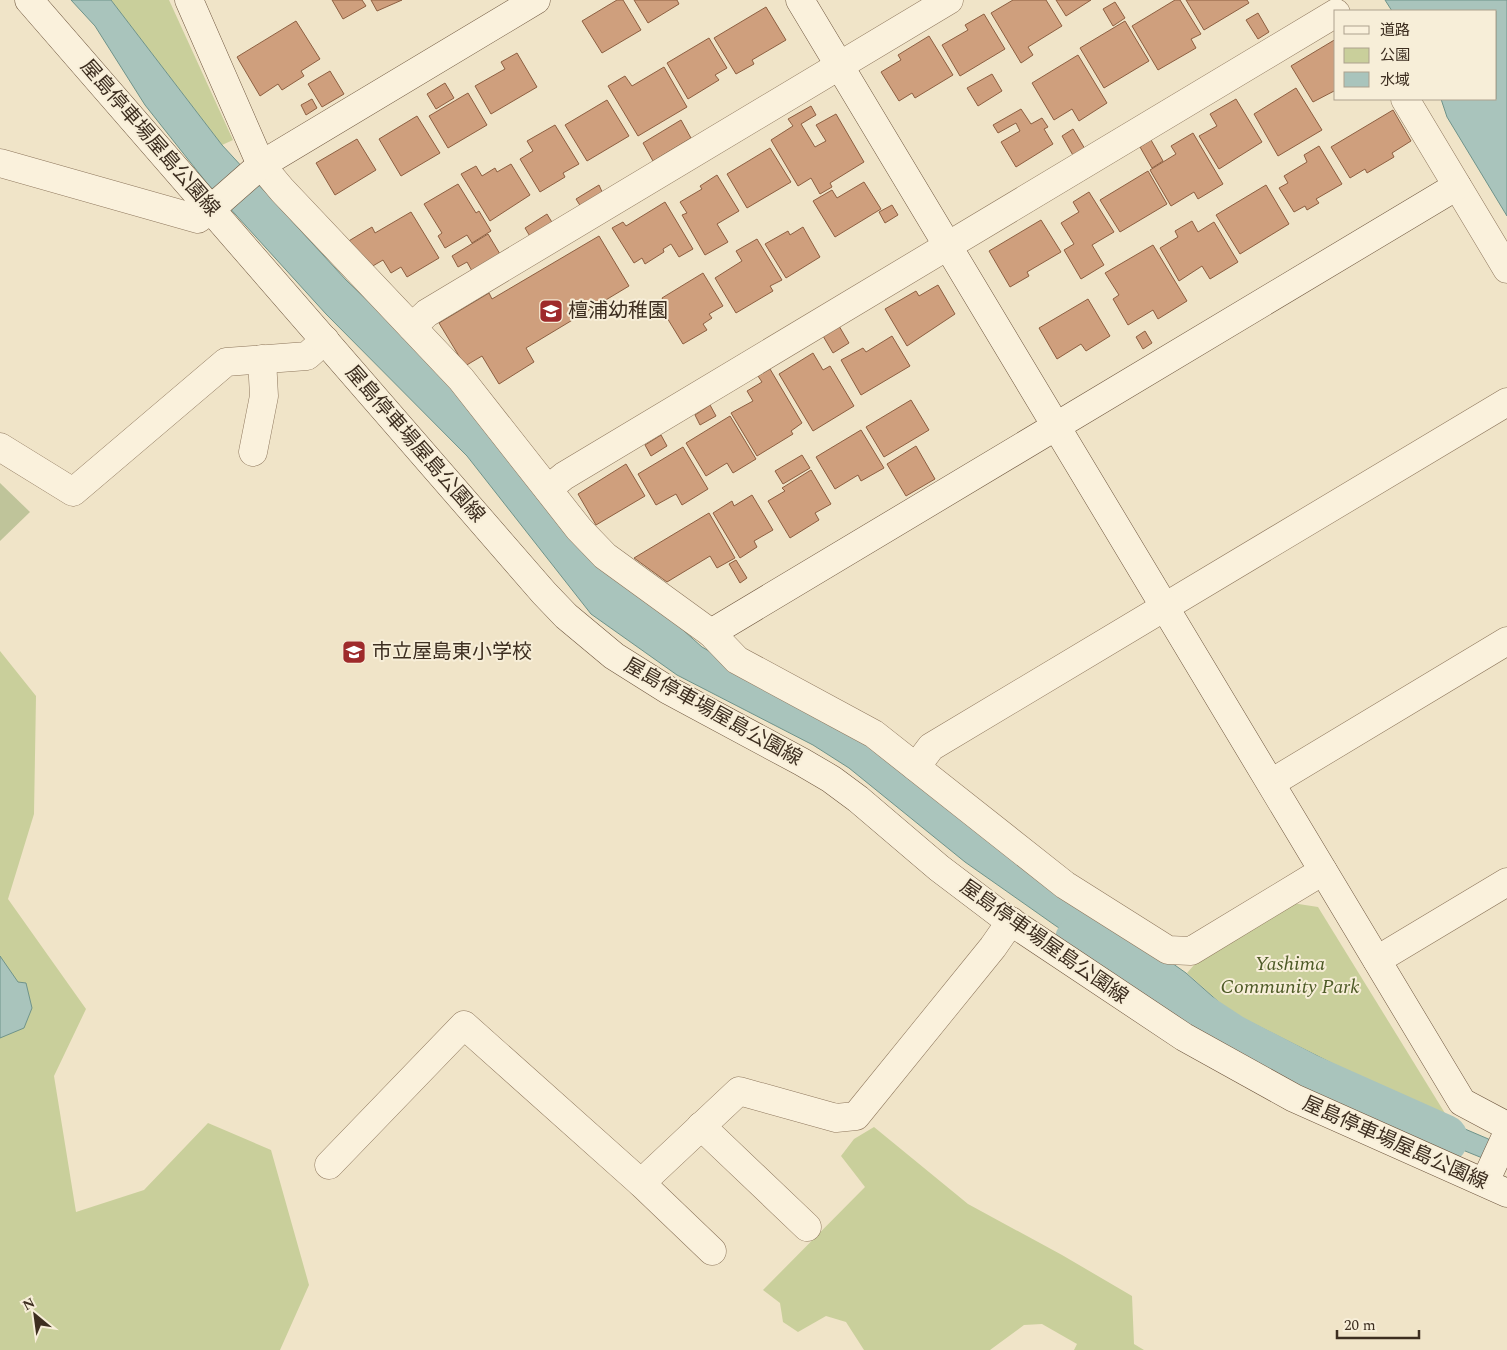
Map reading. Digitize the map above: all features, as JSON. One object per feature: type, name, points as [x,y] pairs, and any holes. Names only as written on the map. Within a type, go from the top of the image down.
[{"type":"street","points":[[189,0],[262,165],[282,190],[481,402],[579,529],[605,556],[711,633],[737,660],[858,724],[916,767],[1065,885],[1168,950],[1191,951],[1323,871]]},
{"type":"street","points":[[0,163],[198,219],[262,165],[536,0]]},
{"type":"street","points":[[800,0],[1462,1102],[1507,1126]]},
{"type":"street","points":[[412,327],[427,313],[949,0]]},
{"type":"street","name":"屋島停車場屋島公園線","points":[[39,3],[211,209],[544,593],[589,637],[640,674],[802,762],[831,780],[871,810],[939,868],[1011,921],[1149,1014],[1256,1079],[1294,1098],[1496,1188]]},
{"type":"street","points":[[548,488],[564,476],[1334,14]]},
{"type":"street","points":[[1406,100],[1507,269]]},
{"type":"street","points":[[711,633],[1457,186]]},
{"type":"street","points":[[0,447],[73,492],[226,362],[307,356],[325,340]]},
{"type":"street","points":[[254,452],[264,396],[262,359]]},
{"type":"street","points":[[916,767],[931,747],[1507,402]]},
{"type":"street","points":[[1270,783],[1507,641]]},
{"type":"street","points":[[1376,960],[1507,882]]},
{"type":"street","points":[[641,1183],[739,1091],[836,1118],[856,1116],[993,947],[1011,921]]},
{"type":"street","points":[[329,1165],[464,1025],[641,1183],[712,1251]]},
{"type":"street","points":[[701,1126],[807,1228]]},
{"type":"street","points":[[1496,1188],[1507,1134]]},
{"type":"green space","points":[[111,0],[169,0],[233,140],[222,145]]},
{"type":"green space","points":[[0,483],[30,512],[0,541]]},
{"type":"green space","points":[[0,651],[36,696],[34,814],[8,899],[86,1009],[54,1076],[76,1212],[144,1190],[208,1123],[271,1150],[309,1285],[280,1350],[0,1350]]},
{"type":"green space","name":"Yashima Community Park","points":[[1292,903],[1318,907],[1451,1123],[1230,1012],[1187,973],[1194,965]]},
{"type":"green space","points":[[874,1127],[968,1204],[1062,1255],[1132,1296],[1134,1344],[1144,1350],[1074,1350],[1077,1344],[1042,1324],[1024,1325],[990,1350],[864,1350],[846,1322],[826,1316],[798,1332],[783,1322],[780,1303],[763,1290],[865,1187],[841,1156],[854,1139]]},
{"type":"water","points":[[71,0],[111,0],[222,145],[346,280],[423,354],[654,604],[702,647],[737,667],[827,711],[990,834],[1186,973],[1230,1012],[1451,1123],[1507,1147],[1507,1168],[1443,1142],[1226,1036],[1056,926],[965,862],[849,768],[813,745],[677,675],[591,614],[467,456],[326,314],[206,182],[145,105],[95,26]]},
{"type":"water","points":[[1385,0],[1507,0],[1507,216],[1447,117],[1441,100],[1497,100],[1497,10],[1391,10]]},
{"type":"water","points":[[0,956],[18,982],[26,983],[32,1008],[24,1028],[0,1038]]},
{"type":"building","points":[[332,0],[362,0],[366,6],[343,19]]},
{"type":"building","points":[[371,0],[402,0],[377,11]]},
{"type":"building","points":[[617,0],[623,0],[641,30],[602,53],[582,21]]},
{"type":"building","points":[[634,0],[677,0],[679,4],[648,23]]},
{"type":"building","points":[[1013,0],[1046,0],[1062,26],[1028,47],[1033,55],[1021,63],[991,13]]},
{"type":"building","points":[[1056,0],[1091,0],[1066,16]]},
{"type":"building","points":[[1175,0],[1180,0],[1201,34],[1191,39],[1196,48],[1158,70],[1132,26]]},
{"type":"building","points":[[1186,0],[1247,0],[1249,3],[1204,30]]},
{"type":"building","points":[[1115,2],[1125,18],[1113,26],[1103,9]]},
{"type":"building","points":[[766,7],[786,40],[752,60],[754,64],[736,74],[714,38]]},
{"type":"building","points":[[1258,13],[1269,32],[1258,39],[1246,20]]},
{"type":"building","points":[[984,14],[1005,49],[960,76],[942,45],[968,30],[965,25]]},
{"type":"building","points":[[296,21],[320,59],[301,71],[304,76],[282,90],[278,84],[260,96],[237,57]]},
{"type":"building","points":[[1125,21],[1149,61],[1104,88],[1080,48]]},
{"type":"building","points":[[929,36],[953,75],[915,98],[912,93],[899,101],[881,72],[901,60],[898,55]]},
{"type":"building","points":[[709,38],[727,68],[715,75],[719,80],[688,99],[667,63]]},
{"type":"building","points":[[1334,40],[1334,91],[1313,102],[1291,66]]},
{"type":"building","points":[[517,53],[537,87],[491,114],[475,86],[505,69],[501,62]]},
{"type":"building","points":[[1078,55],[1107,103],[1079,121],[1072,109],[1054,120],[1032,83]]},
{"type":"building","points":[[664,67],[687,107],[638,136],[608,86],[625,76],[632,86]]},
{"type":"building","points":[[330,71],[344,94],[322,107],[308,84]]},
{"type":"building","points":[[992,74],[1002,91],[978,106],[967,88]]},
{"type":"building","points":[[445,83],[454,98],[436,109],[427,94]]},
{"type":"building","points":[[1296,88],[1322,130],[1278,156],[1254,114]]},
{"type":"building","points":[[468,93],[487,125],[448,148],[429,116]]},
{"type":"building","points":[[312,99],[317,108],[306,115],[301,105]]},
{"type":"building","points":[[1236,99],[1262,142],[1219,169],[1199,136],[1217,126],[1210,114]]},
{"type":"building","points":[[607,100],[629,136],[587,161],[565,125]]},
{"type":"building","points":[[811,106],[816,115],[801,124],[815,147],[826,141],[816,125],[836,114],[864,162],[830,183],[832,187],[820,194],[811,178],[798,186],[771,140],[793,126],[788,119]]},
{"type":"building","points":[[1021,109],[1031,124],[1042,118],[1048,127],[1044,129],[1053,144],[1016,167],[1001,142],[1020,131],[1016,123],[998,133],[993,125]]},
{"type":"building","points":[[1393,110],[1411,141],[1392,153],[1394,157],[1367,173],[1365,169],[1350,178],[1331,147]]},
{"type":"building","points":[[417,116],[440,153],[401,176],[379,139]]},
{"type":"building","points":[[681,120],[691,138],[653,161],[643,143]]},
{"type":"building","points":[[555,125],[579,164],[563,173],[565,177],[540,192],[520,159],[533,151],[527,141]]},
{"type":"building","points":[[1073,129],[1085,149],[1074,157],[1062,136]]},
{"type":"building","points":[[1193,133],[1223,184],[1198,199],[1194,192],[1171,206],[1150,170],[1176,154],[1171,146]]},
{"type":"building","points":[[357,139],[376,170],[335,195],[316,163]]},
{"type":"building","points":[[1151,140],[1163,161],[1152,168],[1140,147]]},
{"type":"building","points":[[1319,146],[1342,184],[1316,199],[1319,203],[1307,210],[1305,206],[1294,212],[1279,188],[1288,183],[1284,176],[1307,162],[1304,155]]},
{"type":"building","points":[[770,148],[791,182],[747,208],[727,174]]},
{"type":"building","points":[[511,164],[530,195],[490,221],[461,174],[476,166],[482,176],[495,168],[497,172]]},
{"type":"building","points":[[1148,171],[1167,204],[1120,232],[1100,200]]},
{"type":"building","points":[[717,175],[739,211],[717,224],[728,242],[705,255],[682,215],[687,213],[680,202],[702,189],[700,186]]},
{"type":"building","points":[[864,182],[881,209],[835,237],[813,201],[832,190],[837,198]]},
{"type":"building","points":[[458,184],[476,213],[479,211],[491,231],[472,243],[467,235],[445,248],[438,236],[442,233],[424,204]]},
{"type":"building","points":[[599,185],[603,194],[581,207],[576,199]]},
{"type":"building","points":[[1266,185],[1289,224],[1240,254],[1216,215]]},
{"type":"building","points":[[1089,192],[1114,232],[1092,245],[1104,265],[1081,279],[1064,250],[1074,244],[1061,223],[1079,212],[1073,202]]},
{"type":"building","points":[[665,202],[693,249],[679,257],[671,244],[663,249],[664,252],[645,264],[642,258],[634,263],[612,228],[623,222],[626,226]]},
{"type":"building","points":[[892,205],[898,215],[885,223],[879,212]]},
{"type":"building","points":[[411,212],[439,258],[407,277],[401,267],[391,273],[383,260],[371,267],[347,242],[372,227],[375,233]]},
{"type":"building","points":[[547,214],[553,224],[531,238],[525,228]]},
{"type":"building","points":[[1041,220],[1061,252],[1027,272],[1029,276],[1010,287],[989,251]]},
{"type":"building","points":[[1192,221],[1198,232],[1214,222],[1238,262],[1210,279],[1202,266],[1179,281],[1160,248],[1178,237],[1175,231]]},
{"type":"building","points":[[803,227],[820,257],[786,278],[765,244],[788,231],[790,235]]},
{"type":"building","points":[[488,234],[500,254],[472,271],[467,262],[458,267],[452,256]]},
{"type":"building","points":[[599,236],[629,286],[526,348],[534,362],[499,384],[482,356],[465,366],[439,323],[489,293],[492,299]]},
{"type":"building","points":[[757,239],[782,280],[770,286],[773,291],[736,313],[715,278],[742,261],[736,251]]},
{"type":"building","points":[[1153,245],[1187,301],[1158,319],[1153,310],[1128,325],[1113,299],[1119,295],[1105,273]]},
{"type":"building","points":[[703,273],[723,306],[709,314],[712,318],[703,324],[707,330],[683,344],[661,308],[666,305],[662,298]]},
{"type":"building","points":[[938,285],[955,314],[907,346],[885,309],[916,291],[919,296]]},
{"type":"building","points":[[1088,299],[1110,336],[1086,351],[1081,344],[1057,359],[1039,328]]},
{"type":"building","points":[[839,326],[849,343],[833,353],[823,336]]},
{"type":"building","points":[[1145,331],[1152,343],[1143,349],[1136,337]]},
{"type":"building","points":[[892,336],[910,366],[861,395],[841,360],[863,348],[866,352]]},
{"type":"building","points":[[813,353],[823,370],[830,366],[854,406],[813,431],[779,374]]},
{"type":"building","points":[[770,369],[802,423],[791,431],[793,434],[757,456],[731,413],[753,401],[747,391],[762,382],[758,376]]},
{"type":"building","points":[[911,400],[929,430],[884,457],[866,427]]},
{"type":"building","points":[[710,405],[716,416],[700,425],[695,415]]},
{"type":"building","points":[[730,416],[756,459],[733,473],[727,463],[706,476],[686,443]]},
{"type":"building","points":[[861,430],[884,468],[861,481],[858,475],[835,489],[816,457]]},
{"type":"building","points":[[661,435],[667,446],[651,456],[645,445]]},
{"type":"building","points":[[916,446],[935,479],[906,496],[887,464]]},
{"type":"building","points":[[683,447],[708,489],[682,505],[676,494],[656,505],[638,474]]},
{"type":"building","points":[[802,455],[810,468],[783,484],[775,471]]},
{"type":"building","points":[[626,464],[645,496],[596,525],[578,494]]},
{"type":"building","points":[[811,470],[831,504],[815,513],[819,520],[790,538],[768,501],[785,491],[782,488]]},
{"type":"building","points":[[752,495],[773,530],[754,541],[757,547],[740,558],[713,513],[732,501],[734,506]]},
{"type":"building","points":[[709,513],[735,558],[717,568],[710,556],[667,582],[634,558]]},
{"type":"building","points":[[736,560],[747,578],[740,583],[729,564]]},
{"type":"waterway","points":[[1080,940],[1231,1039],[1304,1077],[1443,1139]]},
{"type":"place","name":"檀浦幼稚園","points":[[551,311]]},
{"type":"place","name":"市立屋島東小学校","points":[[354,652]]}]
